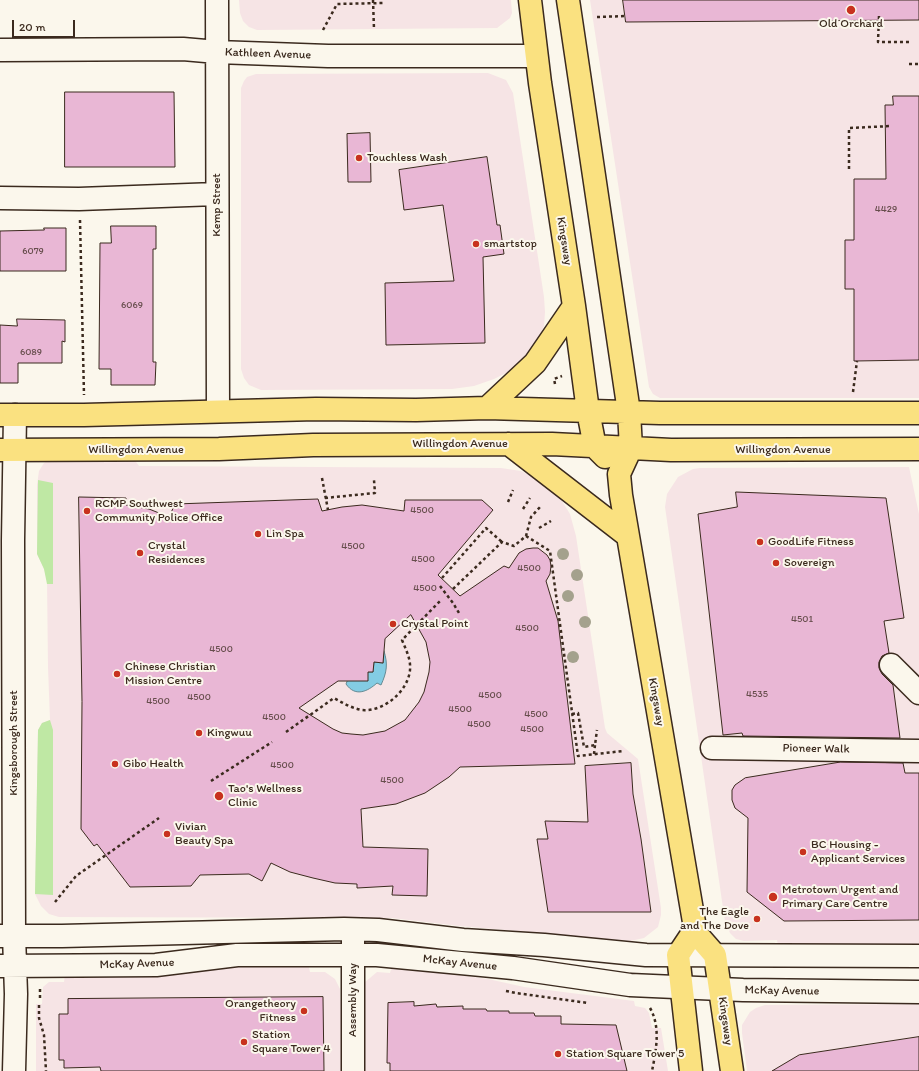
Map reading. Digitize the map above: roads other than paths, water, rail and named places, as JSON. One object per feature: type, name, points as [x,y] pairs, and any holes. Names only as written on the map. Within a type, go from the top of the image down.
[{"type":"main road","name":"Kingsway","points":[[530,0],[536,56],[574,306],[588,411],[595,447]]},
{"type":"main road","points":[[568,0],[629,412],[631,448],[619,474],[595,447]]},
{"type":"main road","points":[[487,408],[535,363],[574,306]]},
{"type":"main road","points":[[7,415],[84,415],[316,408],[416,410],[487,408],[629,412],[919,413]]},
{"type":"main road","points":[[509,444],[628,536]]},
{"type":"main road","name":"Willingdon Avenue","points":[[7,450],[211,449],[313,445],[509,444],[552,444],[671,450],[919,449]]},
{"type":"main road","name":"Kingsway","points":[[619,474],[694,931]]},
{"type":"main road","points":[[691,1071],[683,988],[678,955],[694,931],[715,955]]},
{"type":"main road","name":"Kingsway","points":[[715,955],[732,1071]]},
{"type":"street","name":"Kemp Street","points":[[216,0],[218,410]]},
{"type":"street","name":"Kathleen Avenue","points":[[0,50],[183,49],[217,52],[328,56],[536,56]]},
{"type":"street","points":[[0,198],[79,199],[216,194]]},
{"type":"street","name":"Kingsborough Street","points":[[7,415],[7,966],[16,994],[14,1071]]},
{"type":"street","points":[[891,665],[919,693]]},
{"type":"street","name":"Pioneer Walk","points":[[712,748],[919,751]]},
{"type":"street","name":"McKay Avenue","points":[[7,935],[62,936],[266,930],[378,930],[463,940],[544,945],[646,955],[919,956]]},
{"type":"street","name":"Assembly Way","points":[[353,930],[353,1071]]},
{"type":"street","name":"McKay Avenue","points":[[7,966],[156,965],[237,955],[353,954],[505,967],[630,985],[743,990],[919,992]]},
{"type":"water","points":[[384,651],[386,668],[385,676],[381,685],[377,683],[365,691],[353,691],[346,684],[348,679],[368,672],[373,672],[374,662],[383,663]]},
{"type":"place","name":"Old Orchard","points":[[851,10]]},
{"type":"place","name":"Touchless Wash","points":[[359,158]]},
{"type":"place","name":"smartstop","points":[[476,244]]},
{"type":"place","name":"RCMP Southwest Community Police Office","points":[[87,511]]},
{"type":"place","name":"Lin Spa","points":[[258,534]]},
{"type":"place","name":"GoodLife Fitness","points":[[760,542]]},
{"type":"place","name":"Crystal Residences","points":[[140,553]]},
{"type":"place","name":"Sovereign","points":[[776,563]]},
{"type":"place","name":"Crystal Point","points":[[393,624]]},
{"type":"place","name":"Chinese Christian Mission Centre","points":[[117,674]]},
{"type":"place","name":"Kingwuu","points":[[199,733]]},
{"type":"place","name":"Gibo Health","points":[[115,764]]},
{"type":"place","name":"Tao's Wellness Clinic","points":[[219,796]]},
{"type":"place","name":"Vivian Beauty Spa","points":[[167,834]]},
{"type":"place","name":"BC Housing - Applicant Services","points":[[803,852]]},
{"type":"place","name":"Metrotown Urgent and Primary Care Centre","points":[[773,897]]},
{"type":"place","name":"The Eagle and The Dove","points":[[757,919]]},
{"type":"place","name":"Orangetheory Fitness","points":[[304,1011]]},
{"type":"place","name":"Station Square Tower 4","points":[[244,1042]]},
{"type":"place","name":"Station Square Tower 5","points":[[558,1054]]}]
